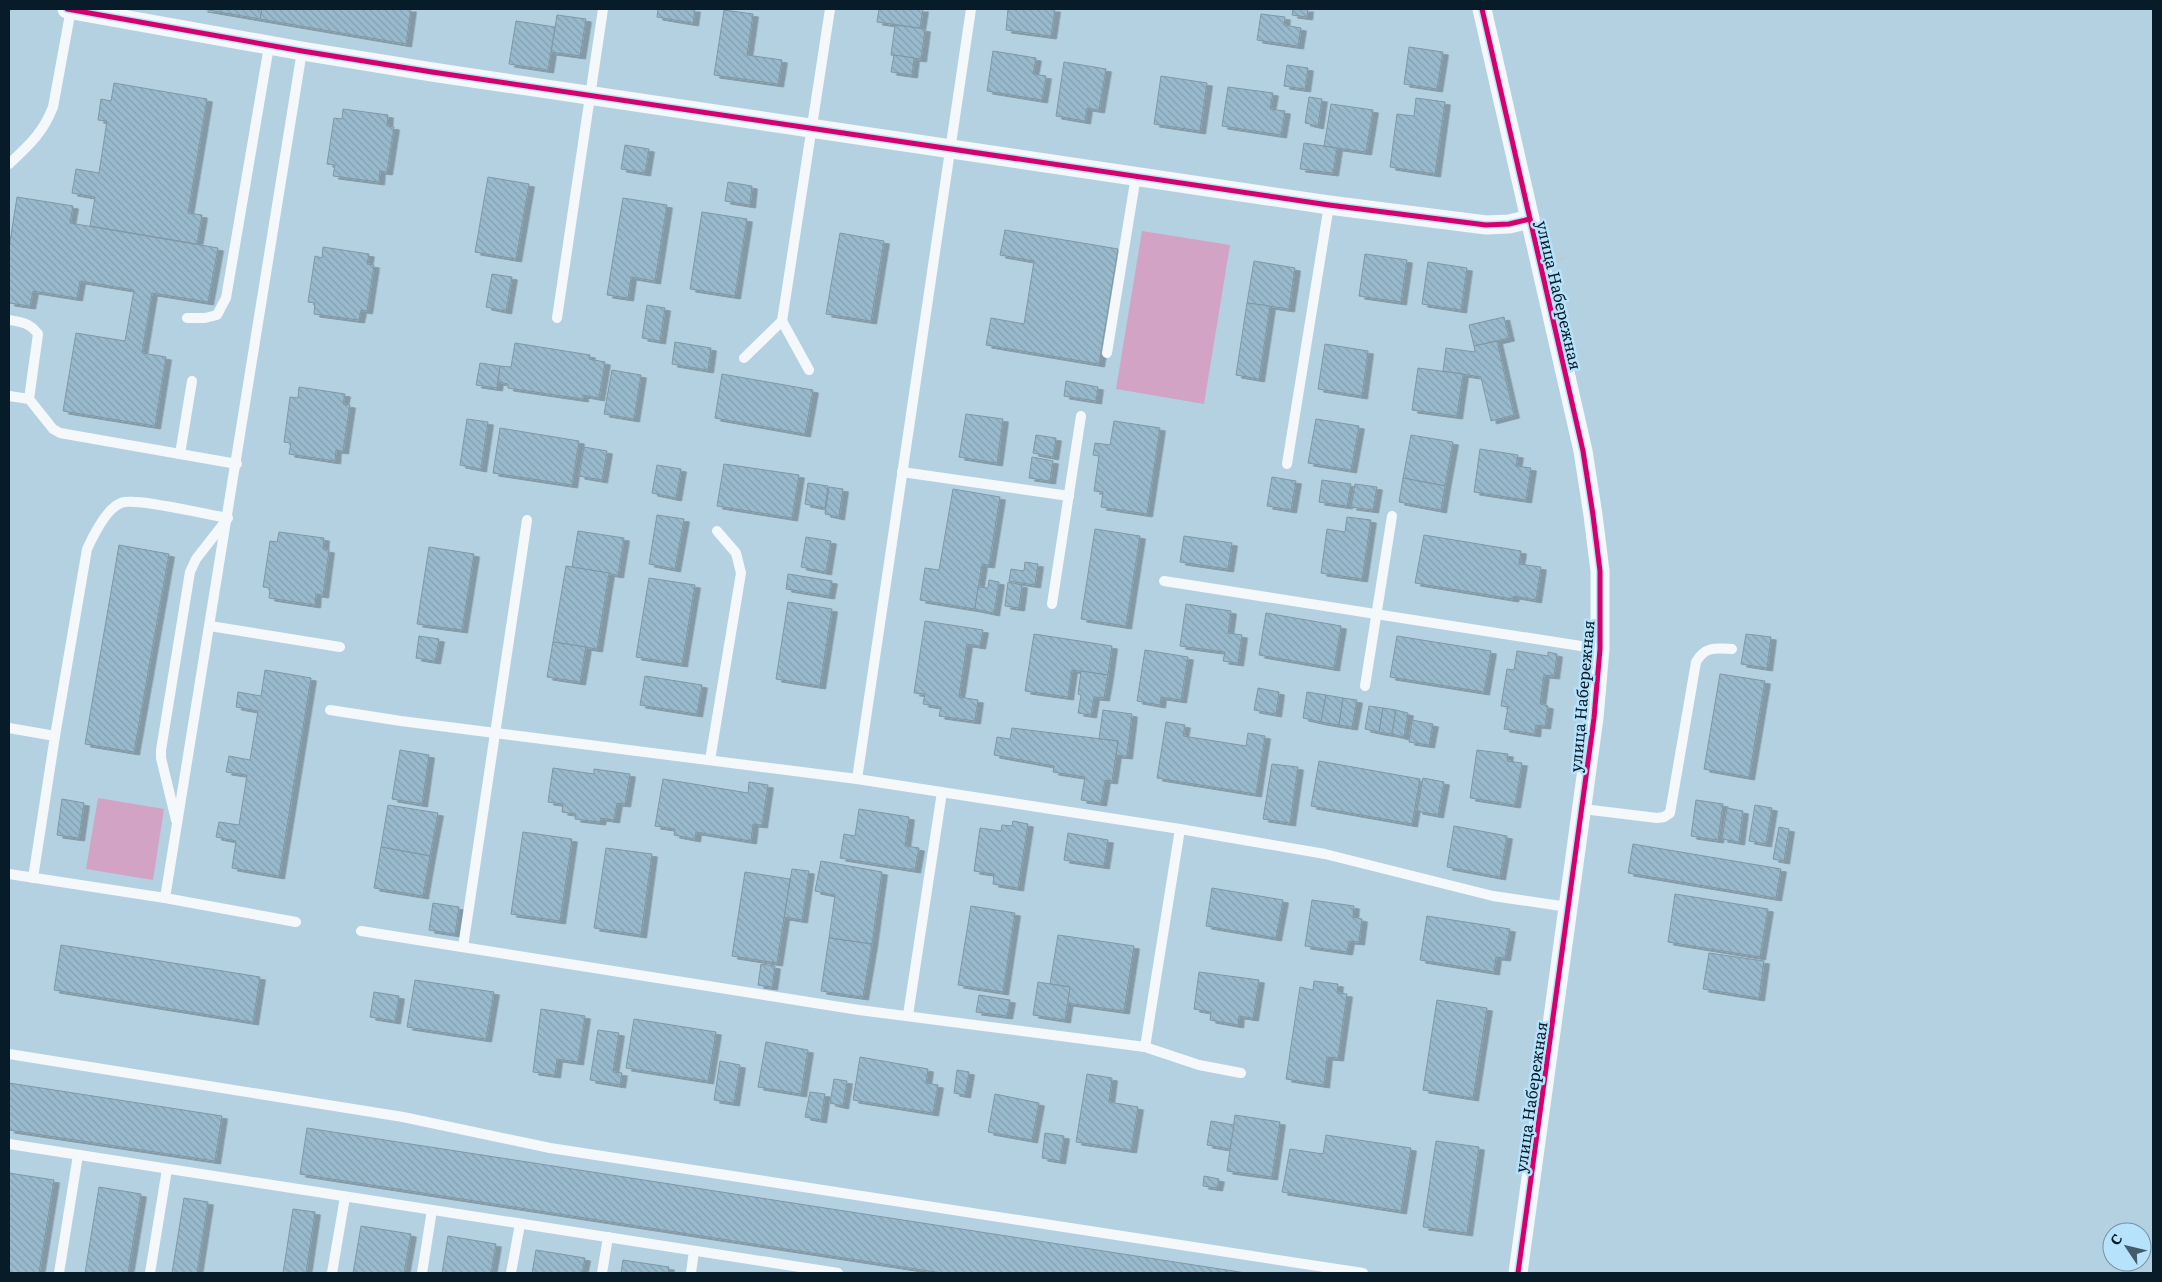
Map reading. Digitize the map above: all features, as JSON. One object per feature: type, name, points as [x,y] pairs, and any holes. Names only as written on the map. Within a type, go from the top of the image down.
[{"type":"street","points":[[69,9],[269,46],[590,96],[1329,205],[1486,225],[1509,224],[1530,219]]},
{"type":"street","name":"улица Набережная","points":[[1482,9],[1583,451],[1600,571],[1600,649],[1582,809],[1518,1273]]},
{"type":"lane","points":[[9,164],[40,134],[53,107],[69,9]]},
{"type":"lane","points":[[557,318],[603,9]]},
{"type":"lane","points":[[808,370],[782,321],[830,9]]},
{"type":"lane","points":[[857,779],[971,9]]},
{"type":"lane","points":[[186,318],[206,318],[217,315],[226,298],[269,46]]},
{"type":"lane","points":[[165,898],[237,464],[302,51]]},
{"type":"lane","points":[[1107,352],[1136,176]]},
{"type":"lane","points":[[1287,464],[1329,205]]},
{"type":"lane","points":[[9,320],[25,323],[38,334],[29,399]]},
{"type":"lane","points":[[744,358],[782,321]]},
{"type":"lane","points":[[180,454],[192,381]]},
{"type":"lane","points":[[9,396],[29,399],[53,429],[60,433],[237,464]]},
{"type":"lane","points":[[1052,604],[1081,416]]},
{"type":"lane","points":[[902,472],[1069,496]]},
{"type":"lane","points":[[33,878],[55,736],[88,549],[98,527],[115,507],[130,501],[228,518]]},
{"type":"lane","points":[[1365,686],[1392,516]]},
{"type":"lane","points":[[177,825],[161,758],[161,750],[190,572],[196,559],[228,518]]},
{"type":"lane","points":[[463,947],[526,520]]},
{"type":"lane","points":[[710,760],[741,573],[736,553],[717,531]]},
{"type":"lane","points":[[1164,581],[1600,649]]},
{"type":"lane","points":[[210,626],[340,647]]},
{"type":"lane","points":[[1582,809],[1657,818],[1664,817],[1670,813],[1696,662],[1706,650],[1714,648],[1732,650]]},
{"type":"lane","points":[[330,710],[857,779],[1180,829],[1325,854],[1492,896],[1568,907]]},
{"type":"lane","points":[[9,728],[55,736]]},
{"type":"lane","points":[[908,1015],[942,792]]},
{"type":"lane","points":[[1145,1047],[1180,829]]},
{"type":"lane","points":[[9,874],[165,898],[296,922]]},
{"type":"lane","points":[[360,931],[859,1010],[1145,1047],[1199,1065],[1240,1072]]},
{"type":"lane","points":[[9,1054],[403,1117],[550,1148],[1363,1273]]},
{"type":"lane","points":[[9,1144],[694,1251],[784,1269],[838,1273]]},
{"type":"lane","points":[[59,1273],[78,1156]]},
{"type":"lane","points":[[150,1273],[167,1168]]},
{"type":"lane","points":[[332,1273],[345,1196]]},
{"type":"lane","points":[[422,1273],[432,1210]]},
{"type":"lane","points":[[511,1273],[520,1224]]},
{"type":"lane","points":[[602,1273],[608,1238]]},
{"type":"lane","points":[[691,1273],[694,1251]]},
{"type":"shaded area","points":[[1142,231],[1230,245],[1204,404],[1116,389]]},
{"type":"shaded area","points":[[98,798],[164,809],[153,880],[86,869]]},
{"type":"building","points":[[202,9],[262,9],[260,19]]},
{"type":"building","points":[[262,9],[411,9],[406,44],[260,19]]},
{"type":"building","points":[[658,9],[695,9],[693,23],[657,17]]},
{"type":"building","points":[[879,9],[923,9],[920,28],[877,22]]},
{"type":"building","points":[[1008,9],[1055,9],[1051,36],[1006,30]]},
{"type":"building","points":[[1293,9],[1308,9],[1307,17],[1292,15]]},
{"type":"building","points":[[724,10],[753,14],[747,55],[782,60],[778,84],[714,75]]},
{"type":"building","points":[[1261,14],[1285,17],[1284,25],[1301,28],[1298,46],[1257,40]]},
{"type":"building","points":[[557,15],[586,19],[580,56],[551,52]]},
{"type":"building","points":[[516,21],[555,27],[548,70],[509,64]]},
{"type":"building","points":[[895,25],[925,29],[921,59],[891,55]]},
{"type":"building","points":[[1409,47],[1443,52],[1437,89],[1404,84]]},
{"type":"building","points":[[993,51],[1036,58],[1033,74],[1046,76],[1042,100],[987,91]]},
{"type":"building","points":[[894,55],[914,58],[912,75],[891,72]]},
{"type":"building","points":[[1064,62],[1106,69],[1099,110],[1087,108],[1085,121],[1056,116]]},
{"type":"building","points":[[1287,65],[1308,68],[1305,89],[1284,86]]},
{"type":"building","points":[[1161,76],[1207,83],[1200,131],[1154,124]]},
{"type":"building","points":[[114,83],[207,99],[188,213],[202,215],[197,244],[90,226],[95,197],[72,193],[76,169],[99,173],[107,121],[98,120],[101,99],[111,101]]},
{"type":"building","points":[[1228,87],[1273,93],[1270,109],[1285,111],[1281,135],[1222,126]]},
{"type":"building","points":[[1309,97],[1322,99],[1318,126],[1305,123]]},
{"type":"building","points":[[1416,98],[1445,102],[1435,174],[1390,167],[1397,114],[1414,116]]},
{"type":"building","points":[[1331,104],[1373,110],[1366,152],[1324,146]]},
{"type":"building","points":[[343,109],[388,115],[387,126],[394,127],[387,172],[380,171],[379,182],[333,176],[335,165],[327,164],[334,118],[342,119]]},
{"type":"building","points":[[1304,143],[1337,148],[1333,173],[1300,169]]},
{"type":"building","points":[[625,145],[649,149],[645,173],[621,169]]},
{"type":"building","points":[[488,177],[529,184],[516,259],[475,252]]},
{"type":"building","points":[[728,182],[752,186],[750,205],[725,201]]},
{"type":"building","points":[[17,197],[73,206],[70,223],[218,248],[208,302],[152,293],[142,353],[166,357],[155,426],[63,411],[76,333],[125,341],[134,290],[80,281],[77,298],[33,291],[30,306],[9,303],[9,248]]},
{"type":"building","points":[[623,198],[667,205],[655,281],[631,277],[628,298],[607,295]]},
{"type":"building","points":[[702,212],[747,219],[735,296],[690,289]]},
{"type":"building","points":[[1005,230],[1118,249],[1099,364],[986,345],[991,318],[1024,324],[1034,261],[1000,255]]},
{"type":"building","points":[[840,233],[884,241],[871,321],[826,314]]},
{"type":"building","points":[[323,247],[369,254],[367,264],[374,265],[367,311],[361,310],[359,320],[314,314],[315,303],[308,302],[315,256],[322,258]]},
{"type":"building","points":[[1365,254],[1407,260],[1401,302],[1359,296]]},
{"type":"building","points":[[1254,261],[1295,268],[1289,309],[1247,303]]},
{"type":"building","points":[[1428,262],[1467,268],[1461,310],[1422,304]]},
{"type":"building","points":[[492,274],[512,277],[506,311],[486,307]]},
{"type":"building","points":[[1247,303],[1270,306],[1259,379],[1236,375]]},
{"type":"building","points":[[647,305],[665,308],[660,341],[642,338]]},
{"type":"building","points":[[1504,317],[1509,338],[1474,346],[1469,325]]},
{"type":"building","points":[[1497,341],[1514,415],[1491,421],[1481,377],[1443,371],[1446,348],[1475,352],[1474,346]]},
{"type":"building","points":[[675,342],[711,348],[708,370],[672,364]]},
{"type":"building","points":[[515,343],[590,355],[589,359],[605,362],[599,398],[583,395],[583,399],[508,388],[508,384],[498,382],[500,366],[511,367]]},
{"type":"building","points":[[1325,344],[1368,351],[1362,396],[1318,389]]},
{"type":"building","points":[[480,363],[500,366],[497,388],[476,385]]},
{"type":"building","points":[[1418,368],[1463,374],[1457,416],[1412,410]]},
{"type":"building","points":[[612,370],[641,375],[634,419],[604,414]]},
{"type":"building","points":[[722,374],[813,390],[805,434],[715,418]]},
{"type":"building","points":[[1066,381],[1098,387],[1096,401],[1064,396]]},
{"type":"building","points":[[299,387],[345,394],[343,404],[350,405],[343,451],[336,450],[335,461],[289,454],[291,443],[284,442],[290,397],[298,398]]},
{"type":"building","points":[[966,414],[1003,419],[997,463],[959,457]]},
{"type":"building","points":[[467,419],[488,422],[481,469],[460,465]]},
{"type":"building","points":[[1316,419],[1359,426],[1351,470],[1308,463]]},
{"type":"building","points":[[1114,421],[1160,428],[1147,514],[1101,507],[1103,492],[1094,491],[1099,456],[1093,455],[1095,443],[1110,445]]},
{"type":"building","points":[[500,428],[579,441],[572,485],[493,473]]},
{"type":"building","points":[[1036,435],[1056,438],[1053,457],[1033,453]]},
{"type":"building","points":[[1411,435],[1453,442],[1445,486],[1403,478]]},
{"type":"building","points":[[584,447],[607,451],[602,480],[579,476]]},
{"type":"building","points":[[1480,449],[1518,455],[1516,466],[1531,468],[1526,500],[1474,492]]},
{"type":"building","points":[[1032,457],[1053,461],[1050,481],[1029,478]]},
{"type":"building","points":[[724,464],[799,475],[792,518],[717,506]]},
{"type":"building","points":[[657,465],[681,469],[676,498],[652,493]]},
{"type":"building","points":[[1272,477],[1296,481],[1291,510],[1267,506]]},
{"type":"building","points":[[1403,478],[1445,486],[1441,510],[1399,502]]},
{"type":"building","points":[[1322,480],[1351,484],[1347,506],[1319,502]]},
{"type":"building","points":[[808,483],[828,486],[825,508],[805,504]]},
{"type":"building","points":[[1355,484],[1377,487],[1373,510],[1351,507]]},
{"type":"building","points":[[829,487],[843,489],[839,517],[825,514]]},
{"type":"building","points":[[953,489],[1000,497],[989,565],[982,564],[975,609],[920,600],[925,568],[939,570]]},
{"type":"building","points":[[657,515],[684,519],[675,569],[649,564]]},
{"type":"building","points":[[1347,517],[1371,520],[1362,579],[1321,573],[1327,529],[1345,532]]},
{"type":"building","points":[[1095,529],[1140,536],[1126,626],[1081,619]]},
{"type":"building","points":[[578,531],[624,538],[618,575],[572,567]]},
{"type":"building","points":[[279,532],[324,538],[323,549],[329,550],[323,595],[316,594],[315,605],[269,598],[270,588],[263,587],[270,541],[277,542]]},
{"type":"building","points":[[1424,535],[1521,551],[1519,564],[1541,567],[1536,600],[1514,596],[1513,599],[1415,583]]},
{"type":"building","points":[[1184,536],[1232,543],[1228,569],[1180,562]]},
{"type":"building","points":[[806,537],[831,541],[826,572],[801,567]]},
{"type":"building","points":[[119,545],[169,554],[134,752],[85,744]]},
{"type":"building","points":[[429,547],[474,554],[462,630],[417,624]]},
{"type":"building","points":[[1025,562],[1038,564],[1035,585],[1009,581],[1011,569],[1024,571]]},
{"type":"building","points":[[566,566],[609,573],[597,649],[553,642]]},
{"type":"building","points":[[788,574],[832,581],[829,596],[786,589]]},
{"type":"building","points":[[649,578],[695,585],[682,664],[636,657]]},
{"type":"building","points":[[989,580],[999,582],[994,613],[975,609],[978,587],[988,588]]},
{"type":"building","points":[[1008,582],[1022,585],[1019,608],[1005,606]]},
{"type":"building","points":[[788,602],[832,609],[820,686],[776,679]]},
{"type":"building","points":[[1186,604],[1231,611],[1228,633],[1242,635],[1238,663],[1223,661],[1225,652],[1180,646]]},
{"type":"building","points":[[1266,613],[1341,626],[1334,668],[1259,655]]},
{"type":"building","points":[[925,621],[983,630],[980,646],[967,644],[959,697],[978,700],[975,721],[939,716],[941,707],[923,704],[925,694],[914,693]]},
{"type":"building","points":[[1034,634],[1112,646],[1108,675],[1072,670],[1068,697],[1025,691]]},
{"type":"building","points":[[1746,634],[1771,637],[1767,668],[1741,664]]},
{"type":"building","points":[[419,636],[439,639],[435,661],[416,658]]},
{"type":"building","points":[[1397,636],[1491,651],[1484,692],[1390,677]]},
{"type":"building","points":[[553,642],[586,647],[580,682],[547,677]]},
{"type":"building","points":[[1145,650],[1188,657],[1181,700],[1161,697],[1160,705],[1137,701]]},
{"type":"building","points":[[1517,651],[1548,656],[1548,652],[1557,654],[1554,676],[1544,675],[1540,704],[1548,706],[1545,726],[1536,725],[1535,734],[1504,729],[1508,707],[1501,706],[1507,669],[1514,670]]},
{"type":"building","points":[[265,670],[311,678],[279,876],[232,868],[236,841],[216,837],[219,822],[239,825],[247,775],[226,772],[229,756],[250,760],[258,711],[236,707],[238,692],[261,696]]},
{"type":"building","points":[[1081,671],[1108,675],[1104,698],[1094,697],[1091,715],[1078,713],[1081,695],[1078,694]]},
{"type":"building","points":[[1720,674],[1765,681],[1749,777],[1704,769]]},
{"type":"building","points":[[645,676],[702,685],[697,714],[640,705]]},
{"type":"building","points":[[1258,688],[1279,692],[1276,714],[1254,710]]},
{"type":"building","points":[[1307,692],[1326,695],[1321,722],[1303,718]]},
{"type":"building","points":[[1326,695],[1343,698],[1339,725],[1321,722]]},
{"type":"building","points":[[1343,698],[1357,700],[1352,727],[1339,725]]},
{"type":"building","points":[[1369,706],[1383,708],[1379,732],[1365,729]]},
{"type":"building","points":[[1383,708],[1396,710],[1392,734],[1379,732]]},
{"type":"building","points":[[1103,710],[1132,714],[1127,756],[1116,755],[1118,741],[1099,739]]},
{"type":"building","points":[[1396,710],[1408,713],[1404,737],[1392,734]]},
{"type":"building","points":[[1412,720],[1433,724],[1429,745],[1409,742]]},
{"type":"building","points":[[1166,722],[1185,725],[1183,736],[1246,746],[1248,733],[1265,736],[1256,794],[1157,778]]},
{"type":"building","points":[[1012,728],[1118,741],[1112,781],[1105,780],[1101,803],[1081,800],[1085,777],[1053,772],[1054,766],[994,755],[997,737],[1010,739]]},
{"type":"building","points":[[400,750],[429,755],[422,804],[392,799]]},
{"type":"building","points":[[1477,750],[1508,754],[1507,761],[1522,763],[1515,805],[1470,798]]},
{"type":"building","points":[[1319,761],[1420,779],[1412,824],[1311,806]]},
{"type":"building","points":[[1272,764],[1298,767],[1290,823],[1263,819]]},
{"type":"building","points":[[553,768],[594,774],[594,769],[630,774],[625,804],[617,803],[614,820],[601,818],[600,822],[575,819],[576,814],[562,812],[563,804],[548,802]]},
{"type":"building","points":[[1423,778],[1444,782],[1438,815],[1417,811]]},
{"type":"building","points":[[663,779],[748,793],[749,782],[768,785],[762,825],[753,824],[751,841],[696,832],[695,839],[674,835],[675,829],[655,826]]},
{"type":"building","points":[[62,799],[84,803],[79,838],[57,835]]},
{"type":"building","points":[[1696,800],[1723,804],[1718,840],[1691,836]]},
{"type":"building","points":[[388,805],[438,813],[430,856],[381,847]]},
{"type":"building","points":[[1755,805],[1772,808],[1766,844],[1749,841]]},
{"type":"building","points":[[1727,808],[1743,811],[1739,842],[1722,839]]},
{"type":"building","points":[[859,809],[909,817],[905,846],[919,848],[915,870],[840,858],[844,834],[855,836]]},
{"type":"building","points":[[1013,821],[1028,824],[1018,888],[993,884],[994,874],[974,871],[980,828],[1001,831],[1002,825],[1012,826]]},
{"type":"building","points":[[1454,826],[1507,836],[1500,877],[1447,867]]},
{"type":"building","points":[[1779,827],[1789,829],[1784,861],[1773,859]]},
{"type":"building","points":[[523,832],[572,839],[560,921],[511,914]]},
{"type":"building","points":[[1068,833],[1108,840],[1104,866],[1064,860]]},
{"type":"building","points":[[1633,844],[1781,869],[1776,898],[1628,873]]},
{"type":"building","points":[[381,847],[430,856],[423,896],[374,888]]},
{"type":"building","points":[[606,848],[652,854],[641,935],[594,928]]},
{"type":"building","points":[[821,861],[882,872],[872,944],[829,938],[835,895],[815,891]]},
{"type":"building","points":[[792,869],[809,871],[802,920],[784,917]]},
{"type":"building","points":[[745,872],[790,879],[777,963],[732,956]]},
{"type":"building","points":[[1212,888],[1283,900],[1276,938],[1206,926]]},
{"type":"building","points":[[1675,894],[1768,909],[1760,957],[1668,942]]},
{"type":"building","points":[[1312,900],[1354,906],[1353,917],[1362,919],[1359,942],[1349,941],[1347,952],[1305,946]]},
{"type":"building","points":[[433,903],[459,907],[455,934],[429,930]]},
{"type":"building","points":[[971,906],[1015,913],[1003,992],[958,985]]},
{"type":"building","points":[[1427,916],[1510,929],[1505,958],[1496,957],[1494,972],[1420,960]]},
{"type":"building","points":[[1058,935],[1134,946],[1124,1011],[1067,1003],[1070,987],[1050,984]]},
{"type":"building","points":[[829,938],[872,944],[863,997],[821,991]]},
{"type":"building","points":[[61,945],[260,977],[253,1022],[54,990]]},
{"type":"building","points":[[1709,953],[1764,961],[1759,998],[1703,989]]},
{"type":"building","points":[[761,964],[775,966],[772,987],[758,985]]},
{"type":"building","points":[[1199,972],[1259,980],[1253,1018],[1239,1016],[1238,1025],[1210,1020],[1211,1012],[1194,1009]]},
{"type":"building","points":[[415,980],[494,992],[486,1039],[407,1027]]},
{"type":"building","points":[[1314,981],[1338,984],[1337,993],[1347,994],[1338,1058],[1327,1057],[1324,1085],[1286,1079],[1300,987],[1313,990]]},
{"type":"building","points":[[1038,982],[1070,987],[1065,1020],[1033,1015]]},
{"type":"building","points":[[374,992],[399,996],[395,1021],[370,1017]]},
{"type":"building","points":[[979,995],[1010,1000],[1007,1016],[976,1012]]},
{"type":"building","points":[[1437,1000],[1487,1008],[1473,1098],[1423,1090]]},
{"type":"building","points":[[541,1009],[585,1016],[578,1062],[557,1059],[555,1075],[533,1072]]},
{"type":"building","points":[[634,1019],[716,1032],[708,1081],[626,1068]]},
{"type":"building","points":[[598,1030],[619,1033],[613,1072],[622,1073],[620,1085],[590,1080]]},
{"type":"building","points":[[766,1042],[808,1050],[801,1094],[758,1087]]},
{"type":"building","points":[[860,1057],[928,1069],[926,1083],[938,1085],[933,1113],[853,1100]]},
{"type":"building","points":[[720,1061],[740,1065],[734,1103],[714,1100]]},
{"type":"building","points":[[957,1070],[969,1072],[965,1095],[954,1093]]},
{"type":"building","points":[[1087,1074],[1112,1078],[1109,1102],[1138,1107],[1131,1150],[1076,1142]]},
{"type":"building","points":[[834,1079],[847,1081],[843,1106],[830,1103]]},
{"type":"building","points":[[9,1083],[222,1116],[215,1161],[9,1130]]},
{"type":"building","points":[[810,1092],[825,1094],[821,1120],[805,1117]]},
{"type":"building","points":[[995,1094],[1039,1103],[1032,1140],[988,1132]]},
{"type":"building","points":[[1235,1115],[1280,1122],[1272,1177],[1227,1171]]},
{"type":"building","points":[[1211,1121],[1234,1125],[1230,1149],[1207,1145]]},
{"type":"building","points":[[307,1128],[1246,1273],[942,1273],[300,1174]]},
{"type":"building","points":[[1045,1133],[1064,1136],[1060,1161],[1042,1158]]},
{"type":"building","points":[[1326,1135],[1411,1148],[1401,1211],[1282,1192],[1290,1149],[1323,1154]]},
{"type":"building","points":[[1436,1141],[1479,1147],[1467,1233],[1423,1227]]},
{"type":"building","points":[[9,1173],[54,1180],[39,1273],[9,1273]]},
{"type":"building","points":[[1204,1176],[1219,1179],[1217,1188],[1203,1186]]},
{"type":"building","points":[[99,1187],[141,1194],[128,1273],[85,1273]]},
{"type":"building","points":[[184,1198],[208,1202],[197,1273],[172,1273]]},
{"type":"building","points":[[293,1209],[315,1212],[306,1273],[283,1273]]},
{"type":"building","points":[[361,1226],[411,1234],[404,1273],[353,1273]]},
{"type":"building","points":[[448,1236],[496,1244],[491,1273],[442,1273]]},
{"type":"building","points":[[536,1250],[585,1258],[582,1273],[532,1273]]},
{"type":"building","points":[[623,1260],[669,1267],[668,1273],[621,1273]]},
{"type":"cycle path","points":[[67,9],[432,72],[1329,205],[1486,225],[1509,224],[1530,219]]},
{"type":"cycle path","points":[[1482,9],[1583,451],[1600,571],[1600,649],[1594,718],[1518,1273]]}]
